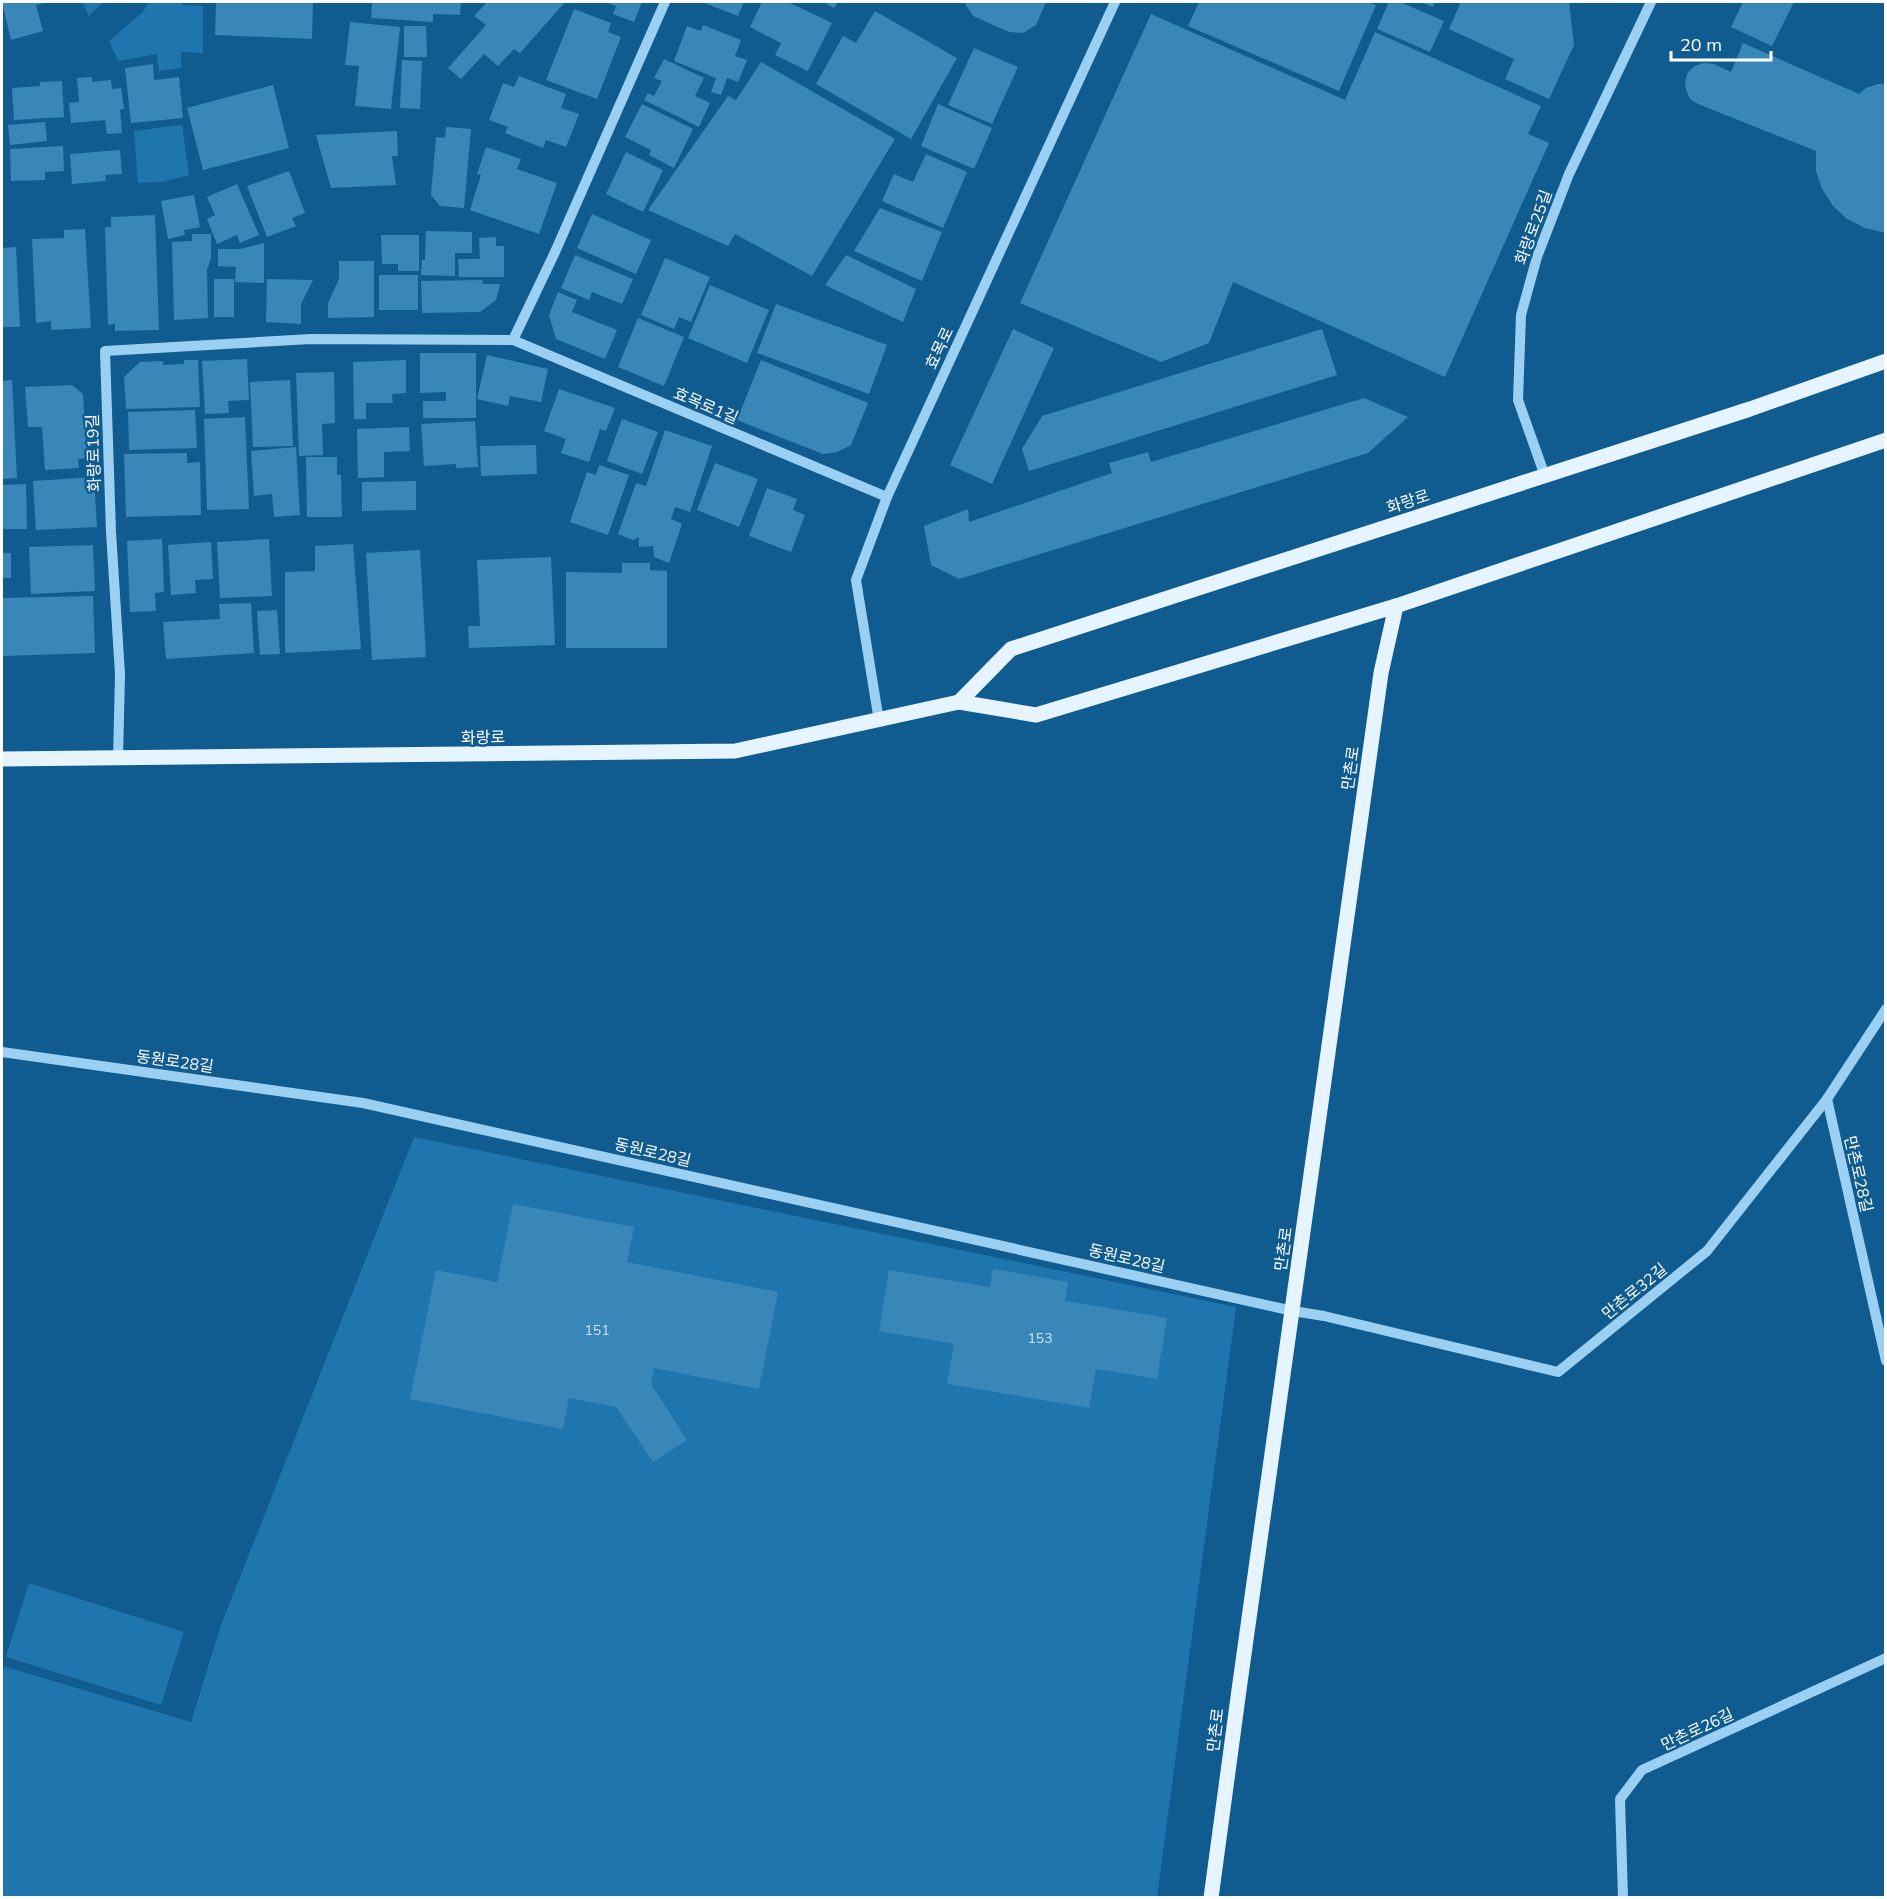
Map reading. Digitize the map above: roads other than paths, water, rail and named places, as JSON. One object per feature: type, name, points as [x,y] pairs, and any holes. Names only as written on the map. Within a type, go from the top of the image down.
[{"type":"main road","name":"화랑로","points":[[959,702],[1011,649],[1750,409],[1886,361]]},
{"type":"main road","name":"화랑로","points":[[2,759],[735,751],[959,702],[1036,715],[1396,606],[1886,440]]},
{"type":"main road","name":"만촌로","points":[[1211,1898],[1382,673],[1396,606]]},
{"type":"street","points":[[513,340],[555,252],[665,2]]},
{"type":"street","name":"효목로","points":[[879,721],[856,580],[887,497],[1115,2]]},
{"type":"street","name":"화랑로25길","points":[[1545,476],[1518,400],[1521,315],[1537,257],[1569,174],[1651,2]]},
{"type":"street","name":"효목로1길","points":[[311,339],[513,340],[887,497]]},
{"type":"street","name":"화랑로19길","points":[[118,759],[120,674],[111,532],[105,351],[311,339]]},
{"type":"street","name":"만촌로32길","points":[[1293,1311],[1324,1316],[1558,1372],[1707,1251],[1827,1100],[1886,1009]]},
{"type":"street","name":"동원로28길","points":[[2,1052],[363,1103],[1293,1311]]},
{"type":"street","name":"만촌로28길","points":[[1827,1100],[1886,1361]]},
{"type":"street","name":"만촌로26길","points":[[1623,1898],[1620,1799],[1642,1770],[1886,1658]]}]
